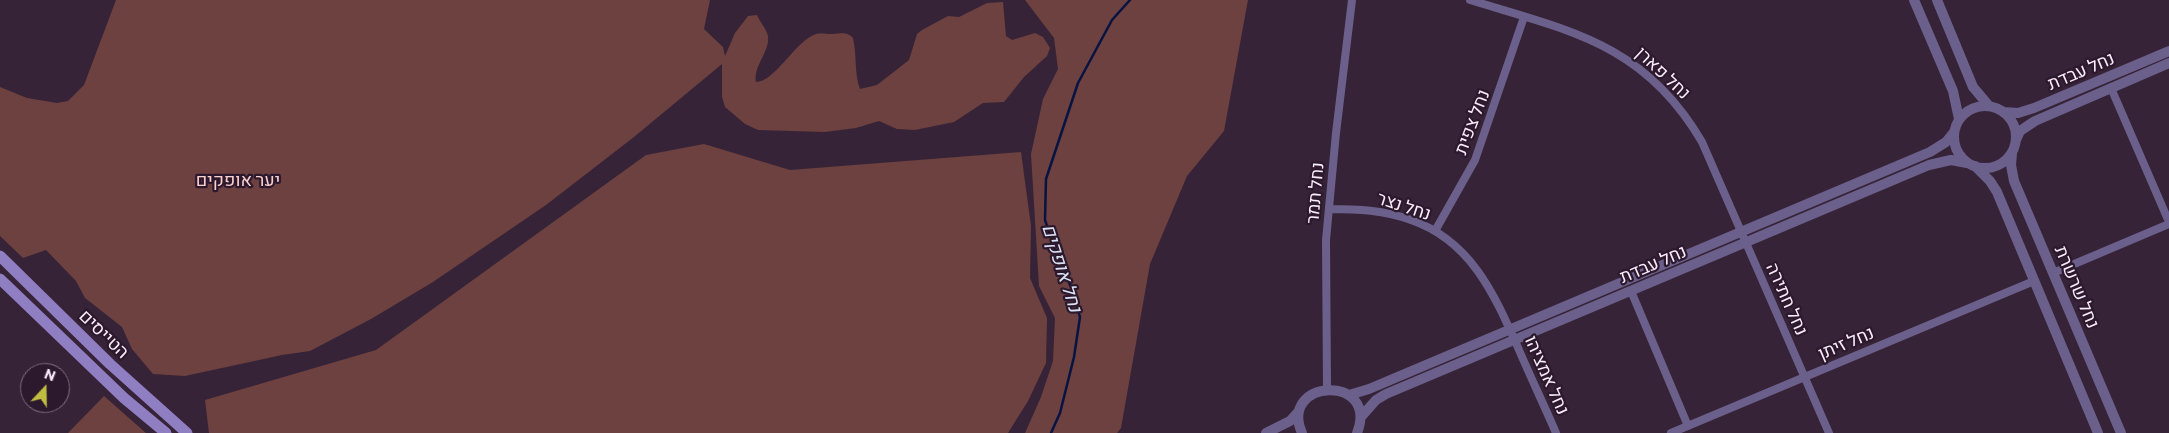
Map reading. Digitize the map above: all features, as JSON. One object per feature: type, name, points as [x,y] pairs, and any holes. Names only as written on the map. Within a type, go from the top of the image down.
[{"type":"main road","name":"הטייסים","points":[[0,256],[110,364],[187,433]]},
{"type":"main road","name":"הטייסים","points":[[0,279],[124,398],[166,433]]},
{"type":"street","name":"נחל תמר","points":[[1327,389],[1326,240],[1352,0]]},
{"type":"street","name":"נחל פארן","points":[[1470,0],[1588,38],[1616,51],[1642,69],[1666,92],[1689,120],[1702,142],[1742,232]]},
{"type":"street","points":[[1914,0],[1953,91],[1960,119]]},
{"type":"street","points":[[1937,0],[1974,87],[1989,106]]},
{"type":"street","name":"נחל צפית","points":[[1434,231],[1475,160],[1524,17]]},
{"type":"street","name":"נחל עבדת","points":[[2004,112],[2018,112],[2034,108],[2169,51]]},
{"type":"street","name":"נחל עבדת","points":[[2016,140],[2020,132],[2031,124],[2169,63]]},
{"type":"street","points":[[2053,273],[2169,223],[2111,88]]},
{"type":"street","points":[[1971,165],[1992,167],[2000,164],[2012,153],[2016,140],[2013,125],[2004,112],[1989,106],[1972,108],[1960,119],[1954,132],[1956,150],[1971,165],[1990,181],[1997,192],[2098,433]]},
{"type":"street","name":"נחל עבדת","points":[[1349,395],[1370,389],[1930,152],[1946,142],[1954,132]]},
{"type":"street","name":"נחל שרשרת","points":[[2012,153],[2011,165],[2014,181],[2121,433]]},
{"type":"street","name":"נחל עבדת","points":[[1360,417],[1376,400],[1386,394],[1929,165],[1951,160],[1971,165]]},
{"type":"street","name":"נחל נצר","points":[[1329,209],[1366,209],[1389,213],[1412,220],[1434,231],[1458,249],[1479,270],[1494,294],[1510,330]]},
{"type":"street","name":"נחל חתירה","points":[[1742,232],[1829,433]]},
{"type":"street","name":"נחל זיתן","points":[[1671,433],[2034,282]]},
{"type":"street","points":[[1631,291],[1688,426]]},
{"type":"street","name":"נחל אמציהו","points":[[1510,330],[1556,433]]},
{"type":"street","points":[[1266,433],[1290,421],[1310,395],[1327,389],[1334,389],[1349,395],[1359,409],[1360,417],[1357,433]]},
{"type":"street","points":[[1300,410],[1299,419],[1302,433]]},
{"type":"green space","name":"יער אופקים","points":[[116,0],[710,0],[704,29],[723,47],[725,56],[735,33],[748,16],[757,15],[765,29],[768,36],[767,48],[757,70],[756,82],[763,80],[778,69],[800,44],[808,38],[816,34],[843,33],[853,38],[860,89],[877,85],[909,60],[917,34],[922,30],[948,16],[959,17],[987,3],[1003,2],[1006,36],[1012,40],[1035,33],[1043,37],[1050,48],[1047,56],[1024,77],[1004,102],[983,103],[954,122],[915,130],[897,129],[879,121],[856,128],[825,132],[758,130],[745,124],[725,107],[722,97],[722,64],[634,137],[546,205],[433,282],[371,319],[310,351],[282,355],[185,376],[153,374],[132,349],[122,327],[85,298],[76,281],[46,250],[23,258],[0,236],[0,87],[27,98],[57,103],[68,101],[84,85]]},
{"type":"green space","points":[[1025,0],[1248,0],[1224,131],[1187,176],[1150,264],[1121,428],[1117,433],[1025,433],[1041,397],[1053,361],[1055,318],[1039,286],[1031,154],[1043,99],[1058,69],[1054,38]]},
{"type":"green space","points":[[704,144],[790,170],[1021,152],[1031,226],[1030,278],[1047,318],[1046,363],[1028,401],[1008,433],[209,433],[205,400],[376,350],[646,155]]},
{"type":"green space","points":[[104,396],[146,433],[68,433]]},
{"type":"waterway","name":"נחל אופקים","points":[[1051,433],[1060,413],[1074,357],[1080,317],[1071,287],[1058,258],[1045,220],[1046,179],[1078,83],[1112,20],[1130,0]]}]
